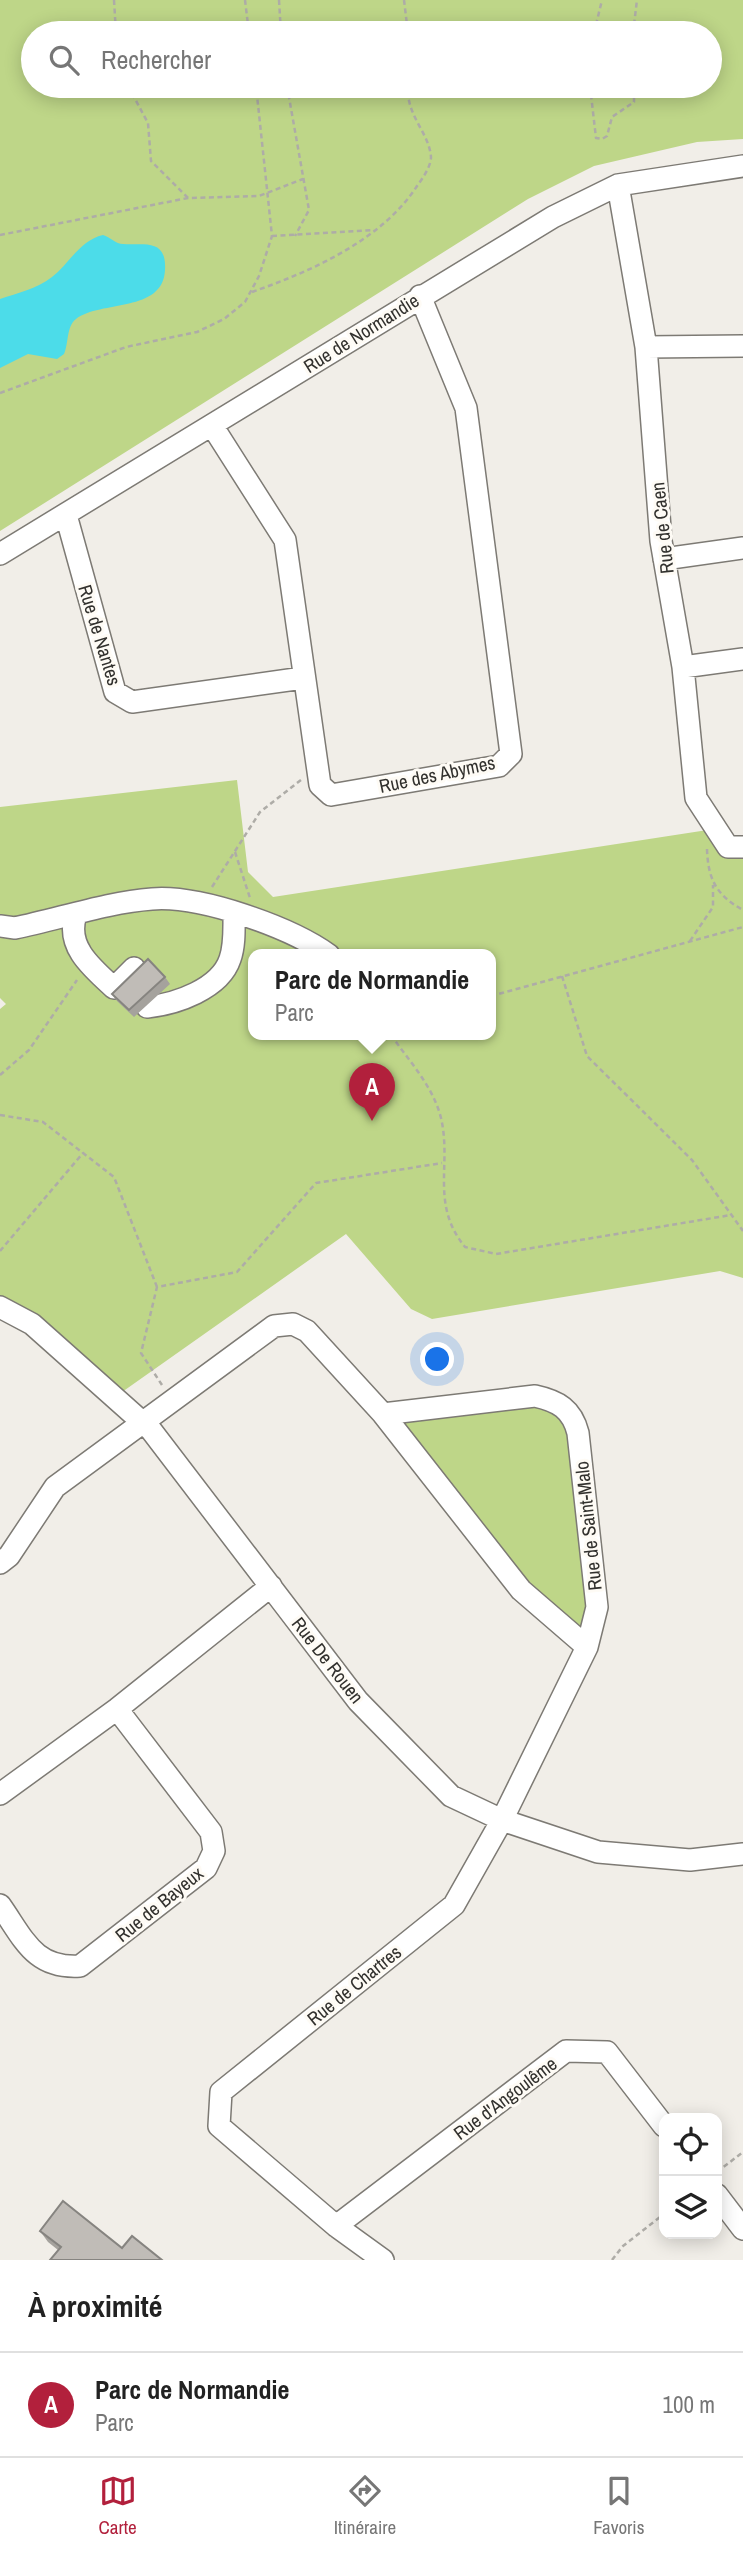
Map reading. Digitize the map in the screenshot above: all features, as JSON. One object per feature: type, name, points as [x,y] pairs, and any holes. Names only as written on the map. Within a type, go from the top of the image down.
[{"type":"street","name":"Rue de Normandie","points":[[0,554],[213,427],[420,296],[553,217],[618,185],[743,166]]},
{"type":"street","name":"Rue de Caen","points":[[618,185],[646,347],[664,559],[682,667],[696,799],[728,847],[743,847]]},
{"type":"street","name":"Rue des Abymes","points":[[213,427],[285,540],[320,785],[331,795],[499,766],[511,754],[466,408],[420,296]]},
{"type":"street","points":[[646,347],[743,346]]},
{"type":"street","name":"Rue de Nantes","points":[[65,515],[115,692],[132,702],[303,678]]},
{"type":"street","points":[[664,559],[743,548]]},
{"type":"street","points":[[682,667],[743,659]]},
{"type":"street","points":[[0,926],[15,928],[152,899],[185,900],[296,934],[320,949]]},
{"type":"street","points":[[147,1007],[169,1005],[207,986],[224,972],[231,957],[234,914]]},
{"type":"street","points":[[76,915],[73,937],[77,949],[114,988],[134,968]]},
{"type":"street","name":"Rue De Rouen","points":[[0,1307],[32,1325],[145,1424],[358,1701],[451,1796],[502,1819],[598,1852],[690,1860],[743,1854]]},
{"type":"street","points":[[0,1563],[9,1556],[55,1487],[145,1424],[274,1326],[293,1324],[307,1331],[383,1413],[521,1590],[587,1647]]},
{"type":"street","name":"Rue de Saint-Malo","points":[[383,1413],[536,1396],[557,1401],[575,1418],[597,1607],[587,1647]]},
{"type":"street","points":[[0,1794],[117,1709],[271,1586]]},
{"type":"street","name":"Rue de Chartres","points":[[383,2260],[336,2227],[219,2126],[221,2092],[454,1905],[502,1819],[587,1647]]},
{"type":"street","name":"Rue de Bayeux","points":[[0,1905],[38,1958],[59,1967],[80,1966],[206,1868],[214,1851],[211,1832],[117,1709]]},
{"type":"street","name":"Rue d'Angoulême","points":[[336,2227],[566,2051],[607,2052],[659,2120]]},
{"type":"street","points":[[722,2202],[743,2229]]},
{"type":"path","points":[[114,0],[115,21]]},
{"type":"path","points":[[279,0],[280,21]]},
{"type":"path","points":[[404,0],[407,21]]},
{"type":"path","points":[[597,21],[602,0]]},
{"type":"path","points":[[634,21],[637,0]]},
{"type":"path","points":[[244,1],[247,21]]},
{"type":"path","points":[[134,98],[148,123],[151,161],[188,198]]},
{"type":"path","points":[[252,292],[272,236],[257,98]]},
{"type":"path","points":[[289,98],[309,210],[295,236]]},
{"type":"path","points":[[0,393],[126,347],[197,332],[224,319],[252,292],[314,267],[374,230],[410,197],[430,163],[431,156],[409,98]]},
{"type":"path","points":[[591,98],[593,130],[596,138],[602,139],[607,136],[612,117],[635,102],[635,98]]},
{"type":"path","points":[[0,235],[188,198],[246,198],[303,179]]},
{"type":"path","points":[[272,236],[374,230]]},
{"type":"path","points":[[201,904],[260,812],[317,767]]},
{"type":"path","points":[[689,942],[713,907],[707,847],[714,829]]},
{"type":"path","points":[[234,852],[258,921]]},
{"type":"path","points":[[713,886],[719,895],[743,910]]},
{"type":"path","points":[[496,995],[743,927]]},
{"type":"path","points":[[0,1075],[29,1050],[89,962]]},
{"type":"path","points":[[562,976],[587,1056],[692,1160],[743,1231]]},
{"type":"path","points":[[395,1040],[434,1099],[441,1119],[445,1205],[453,1232],[465,1247],[496,1254],[731,1215]]},
{"type":"path","points":[[0,1115],[43,1122],[114,1177],[157,1287],[141,1353],[173,1403]]},
{"type":"path","points":[[0,1251],[83,1153]]},
{"type":"path","points":[[157,1287],[237,1272],[316,1184],[442,1163]]},
{"type":"path","points":[[722,2168],[743,2152]]},
{"type":"path","points":[[612,2260],[623,2246],[659,2218]]},
{"type":"green space","points":[[0,0],[743,0],[743,139],[697,142],[594,166],[528,199],[0,531]]},
{"type":"green space","points":[[237,780],[248,872],[273,897],[714,829],[743,847],[743,1278],[720,1271],[432,1319],[411,1309],[346,1234],[115,1397],[0,1307],[0,1009],[6,1004],[0,998],[0,807]]},
{"type":"green space","points":[[535,1396],[575,1418],[597,1607],[587,1647],[521,1590],[383,1414]]},
{"type":"water","points":[[103,235],[120,244],[145,244],[158,248],[165,259],[162,284],[154,293],[143,299],[100,309],[76,319],[71,326],[64,354],[57,359],[28,354],[0,368],[0,299],[46,281],[81,247]]},
{"type":"building","points":[[148,959],[165,977],[129,1010],[112,994]]},
{"type":"building","points":[[63,2201],[122,2248],[132,2236],[162,2260],[50,2260],[61,2247],[40,2231]]},
{"type":"place","name":"Parc de Normandie","points":[[372,1121]]}]
